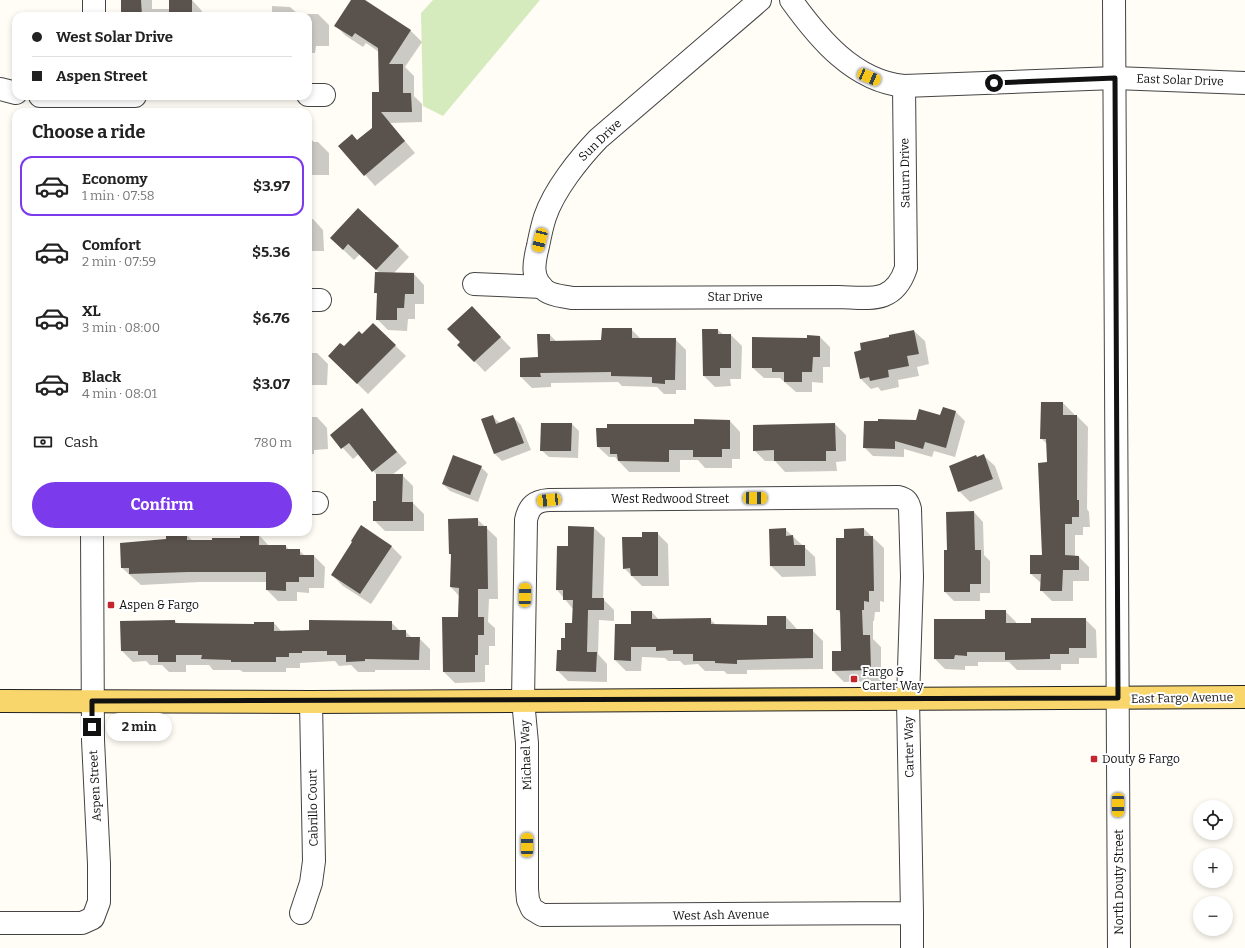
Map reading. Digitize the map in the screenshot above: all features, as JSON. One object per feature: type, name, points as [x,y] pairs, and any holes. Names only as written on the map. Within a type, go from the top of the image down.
[{"type":"main road","name":"East Fargo Avenue","points":[[0,701],[311,702],[1245,697]]},
{"type":"street","points":[[94,0],[94,12]]},
{"type":"street","name":"Sun Drive","points":[[542,287],[534,274],[534,264],[546,216],[578,160],[598,139],[760,0]]},
{"type":"street","name":"East Solar Drive","points":[[791,0],[811,26],[847,63],[879,82],[904,86],[1115,78],[1245,83]]},
{"type":"street","name":"North Douty Street","points":[[1114,0],[1119,948]]},
{"type":"street","name":"Saturn Drive","points":[[904,86],[906,259]]},
{"type":"street","points":[[0,89],[12,92]]},
{"type":"street","name":"Star Drive","points":[[542,287],[554,295],[572,298],[877,298],[889,294],[900,285],[906,268],[906,259]]},
{"type":"street","points":[[474,284],[542,287]]},
{"type":"street","name":"West Redwood Street","points":[[532,505],[539,501],[549,500],[898,497],[905,499]]},
{"type":"street","name":"Carter Way","points":[[905,499],[910,509],[912,577],[908,699],[912,948]]},
{"type":"street","name":"Michael Way","points":[[532,505],[526,520],[523,700],[527,743],[527,889],[528,900],[532,910]]},
{"type":"street","name":"Aspen Street","points":[[0,923],[82,923],[93,918],[99,902],[99,864],[92,740],[92,536]]},
{"type":"street","name":"Cabrillo Court","points":[[301,913],[311,883],[314,861],[311,702]]},
{"type":"street","name":"West Ash Avenue","points":[[532,910],[542,915],[557,916],[912,912]]},
{"type":"green space","points":[[433,0],[540,0],[443,116],[423,106],[421,13]]},
{"type":"building","points":[[121,0],[141,0],[142,12],[121,12]]},
{"type":"building","points":[[169,0],[192,0],[192,12],[169,12]]},
{"type":"building","points":[[351,0],[365,0],[411,30],[389,64],[403,64],[403,93],[411,93],[412,112],[381,112],[405,141],[364,176],[338,146],[352,134],[357,140],[372,128],[372,92],[379,92],[378,48],[355,33],[352,37],[334,26]]},
{"type":"building","points":[[358,208],[399,246],[376,270],[348,244],[343,250],[330,238]]},
{"type":"building","points":[[375,272],[414,273],[414,294],[405,294],[404,308],[397,308],[397,320],[376,320],[377,293],[374,293]]},
{"type":"building","points":[[472,306],[501,337],[474,362],[457,345],[460,342],[447,329]]},
{"type":"building","points":[[373,323],[396,345],[357,384],[328,356],[340,343],[344,346],[359,331],[362,334]]},
{"type":"building","points":[[602,328],[632,328],[632,338],[676,338],[675,380],[665,380],[665,384],[652,383],[652,377],[611,376],[611,372],[540,373],[541,377],[520,377],[520,358],[538,357],[537,334],[550,334],[550,341],[601,340]]},
{"type":"building","points":[[702,329],[718,329],[718,334],[731,334],[731,368],[720,368],[720,376],[703,376]]},
{"type":"building","points":[[914,330],[919,354],[907,356],[909,366],[888,370],[889,377],[870,381],[869,377],[860,379],[854,352],[861,350],[860,343]]},
{"type":"building","points":[[807,335],[820,336],[820,357],[813,357],[812,372],[802,372],[802,382],[784,382],[784,372],[772,372],[772,368],[752,368],[752,337],[807,338]]},
{"type":"building","points":[[1041,402],[1063,402],[1063,415],[1077,415],[1077,500],[1079,500],[1079,517],[1072,517],[1072,524],[1065,524],[1065,555],[1079,556],[1079,570],[1063,570],[1062,591],[1040,591],[1041,574],[1030,574],[1030,555],[1042,555],[1038,463],[1047,462],[1046,439],[1040,439]]},
{"type":"building","points":[[943,407],[956,411],[946,448],[925,442],[923,449],[895,441],[895,449],[863,448],[864,421],[878,421],[878,419],[916,420],[919,409],[940,415]]},
{"type":"building","points":[[362,408],[397,452],[372,472],[349,443],[341,449],[330,435]]},
{"type":"building","points":[[493,415],[496,424],[514,417],[524,443],[494,454],[481,419]]},
{"type":"building","points":[[694,419],[730,420],[730,449],[722,449],[722,457],[693,457],[693,450],[669,450],[669,462],[618,461],[617,454],[610,454],[610,447],[597,447],[596,428],[607,428],[607,424],[694,424]]},
{"type":"building","points":[[541,423],[572,423],[571,451],[540,451]]},
{"type":"building","points":[[835,423],[836,451],[826,451],[826,461],[774,461],[774,450],[753,451],[753,425]]},
{"type":"building","points":[[984,454],[993,479],[958,492],[949,466],[976,455],[977,457]]},
{"type":"building","points":[[453,455],[482,466],[470,495],[442,484]]},
{"type":"building","points":[[376,474],[403,474],[402,502],[413,502],[413,521],[373,521],[373,501],[376,501]]},
{"type":"building","points":[[974,511],[975,550],[981,550],[981,584],[970,584],[970,592],[944,592],[944,550],[947,550],[946,512]]},
{"type":"building","points":[[478,518],[478,526],[487,526],[488,589],[478,589],[478,617],[484,617],[484,635],[478,635],[478,655],[475,655],[475,672],[443,672],[442,617],[458,617],[459,588],[450,587],[451,554],[449,554],[448,519]]},
{"type":"building","points":[[361,525],[392,546],[360,594],[331,575]]},
{"type":"building","points":[[568,526],[594,527],[592,598],[604,598],[604,610],[588,610],[587,652],[597,652],[596,672],[556,671],[557,650],[561,650],[561,638],[565,638],[565,623],[572,623],[573,600],[563,600],[563,590],[556,590],[557,546],[568,546]]},
{"type":"building","points":[[786,528],[786,536],[793,535],[794,545],[805,545],[805,566],[770,566],[769,529]]},
{"type":"building","points":[[864,528],[864,536],[873,536],[874,591],[869,591],[869,602],[864,601],[864,610],[862,610],[863,635],[870,635],[871,670],[832,671],[832,651],[841,651],[840,610],[836,610],[836,538],[844,538],[844,529]]},
{"type":"building","points":[[642,532],[658,532],[658,576],[631,576],[630,568],[623,569],[622,537],[642,537]]},
{"type":"building","points":[[166,536],[187,536],[187,540],[240,538],[240,536],[259,536],[259,545],[286,545],[286,549],[300,549],[300,555],[314,555],[314,577],[299,577],[299,582],[286,582],[286,591],[266,590],[266,572],[129,574],[129,568],[121,568],[120,543],[166,539]]},
{"type":"building","points":[[985,610],[1006,610],[1006,623],[1031,623],[1031,618],[1086,618],[1086,648],[1069,648],[1069,654],[1050,654],[1050,659],[1005,660],[1005,652],[967,652],[967,656],[955,655],[954,659],[934,659],[934,619],[985,619]]},
{"type":"building","points":[[631,611],[652,611],[652,619],[711,618],[711,624],[767,625],[767,616],[786,616],[786,629],[813,629],[813,658],[737,660],[737,664],[715,663],[715,661],[693,661],[693,654],[673,654],[673,650],[656,651],[656,647],[631,647],[631,661],[614,660],[615,624],[631,624]]},
{"type":"building","points":[[175,620],[175,623],[254,624],[254,622],[274,622],[274,631],[309,630],[309,620],[392,621],[392,630],[406,630],[406,637],[420,637],[419,660],[365,659],[365,661],[346,662],[346,655],[327,655],[327,651],[302,651],[302,653],[289,653],[289,657],[276,657],[276,662],[231,662],[231,660],[201,659],[202,655],[176,655],[176,662],[158,662],[158,655],[138,655],[138,651],[121,651],[120,621]]},
{"type":"place","name":"Aspen & Fargo","points":[[111,605]]},
{"type":"place","name":"Fargo & Carter Way","points":[[854,679]]},
{"type":"place","name":"Douty & Fargo","points":[[1094,759]]},
{"type":"route","points":[[92,727],[92,701],[311,702],[1118,698],[1115,78],[994,83]]}]
